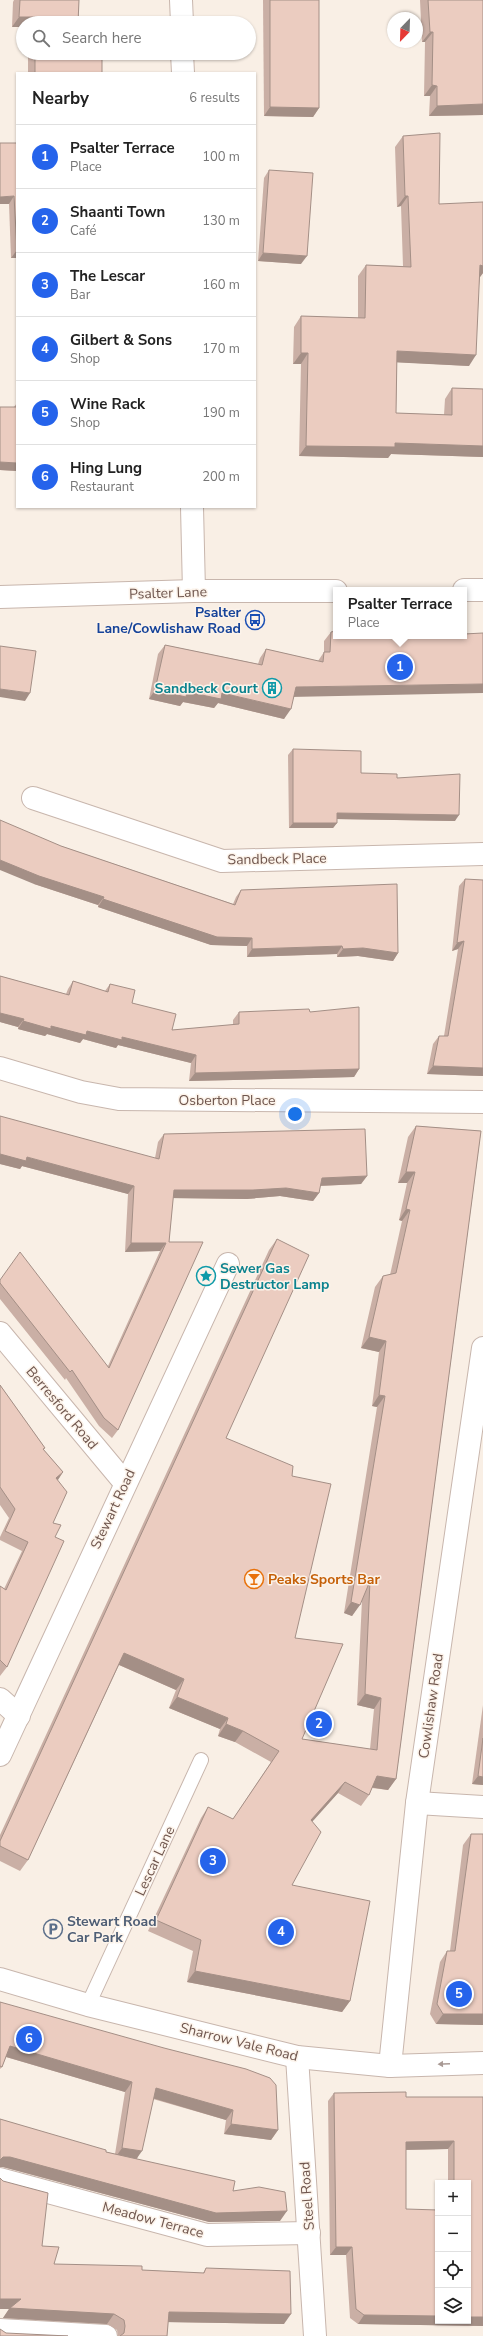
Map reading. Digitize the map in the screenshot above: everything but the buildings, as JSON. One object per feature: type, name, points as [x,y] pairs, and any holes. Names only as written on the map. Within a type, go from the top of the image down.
[{"type":"street","points":[[181,0],[182,16]]},
{"type":"street","points":[[182,60],[183,72]]},
{"type":"street","points":[[192,508],[194,591]]},
{"type":"street","points":[[467,590],[483,590]]},
{"type":"street","name":"Psalter Lane","points":[[0,597],[194,591],[333,591]]},
{"type":"street","name":"Sandbeck Place","points":[[33,798],[222,861],[483,854]]},
{"type":"street","name":"Osberton Place","points":[[0,1068],[81,1092],[119,1099],[483,1102]]},
{"type":"street","name":"Stewart Road","points":[[0,1755],[228,1264]]},
{"type":"street","name":"Berresford Road","points":[[0,1333],[125,1484]]},
{"type":"street","name":"Cowlishaw Road","points":[[390,2066],[416,1803],[483,1348]]},
{"type":"street","points":[[0,1699],[19,1716]]},
{"type":"street","points":[[416,1803],[483,1807]]},
{"type":"street","name":"Sharrow Vale Road","points":[[0,1979],[88,2005],[297,2057],[390,2066],[483,2063]]},
{"type":"street","name":"Steel Road","points":[[297,2057],[316,2336]]},
{"type":"street","name":"Meadow Terrace","points":[[0,2179],[207,2235],[309,2233]]},
{"type":"street","points":[[0,2330],[106,2336]]},
{"type":"lane","name":"Lescar Lane","points":[[88,2005],[201,1760]]},
{"type":"place","name":"Psalter Lane/Cowlishaw Road","points":[[255,620]]},
{"type":"place","name":"Psalter Terrace","points":[[400,667]]},
{"type":"place","name":"Sandbeck Court","points":[[272,688]]},
{"type":"place","name":"Sewer Gas Destructor Lamp","points":[[206,1276]]},
{"type":"place","name":"Peaks Sports Bar","points":[[254,1579]]},
{"type":"place","name":"Shaanti Town","points":[[319,1724]]},
{"type":"place","name":"The Lescar","points":[[213,1861]]},
{"type":"place","name":"Stewart Road Car Park","points":[[53,1929]]},
{"type":"place","name":"Gilbert & Sons","points":[[281,1932]]},
{"type":"place","name":"Wine Rack","points":[[459,1994]]},
{"type":"place","name":"Hing Lung","points":[[29,2039]]}]
